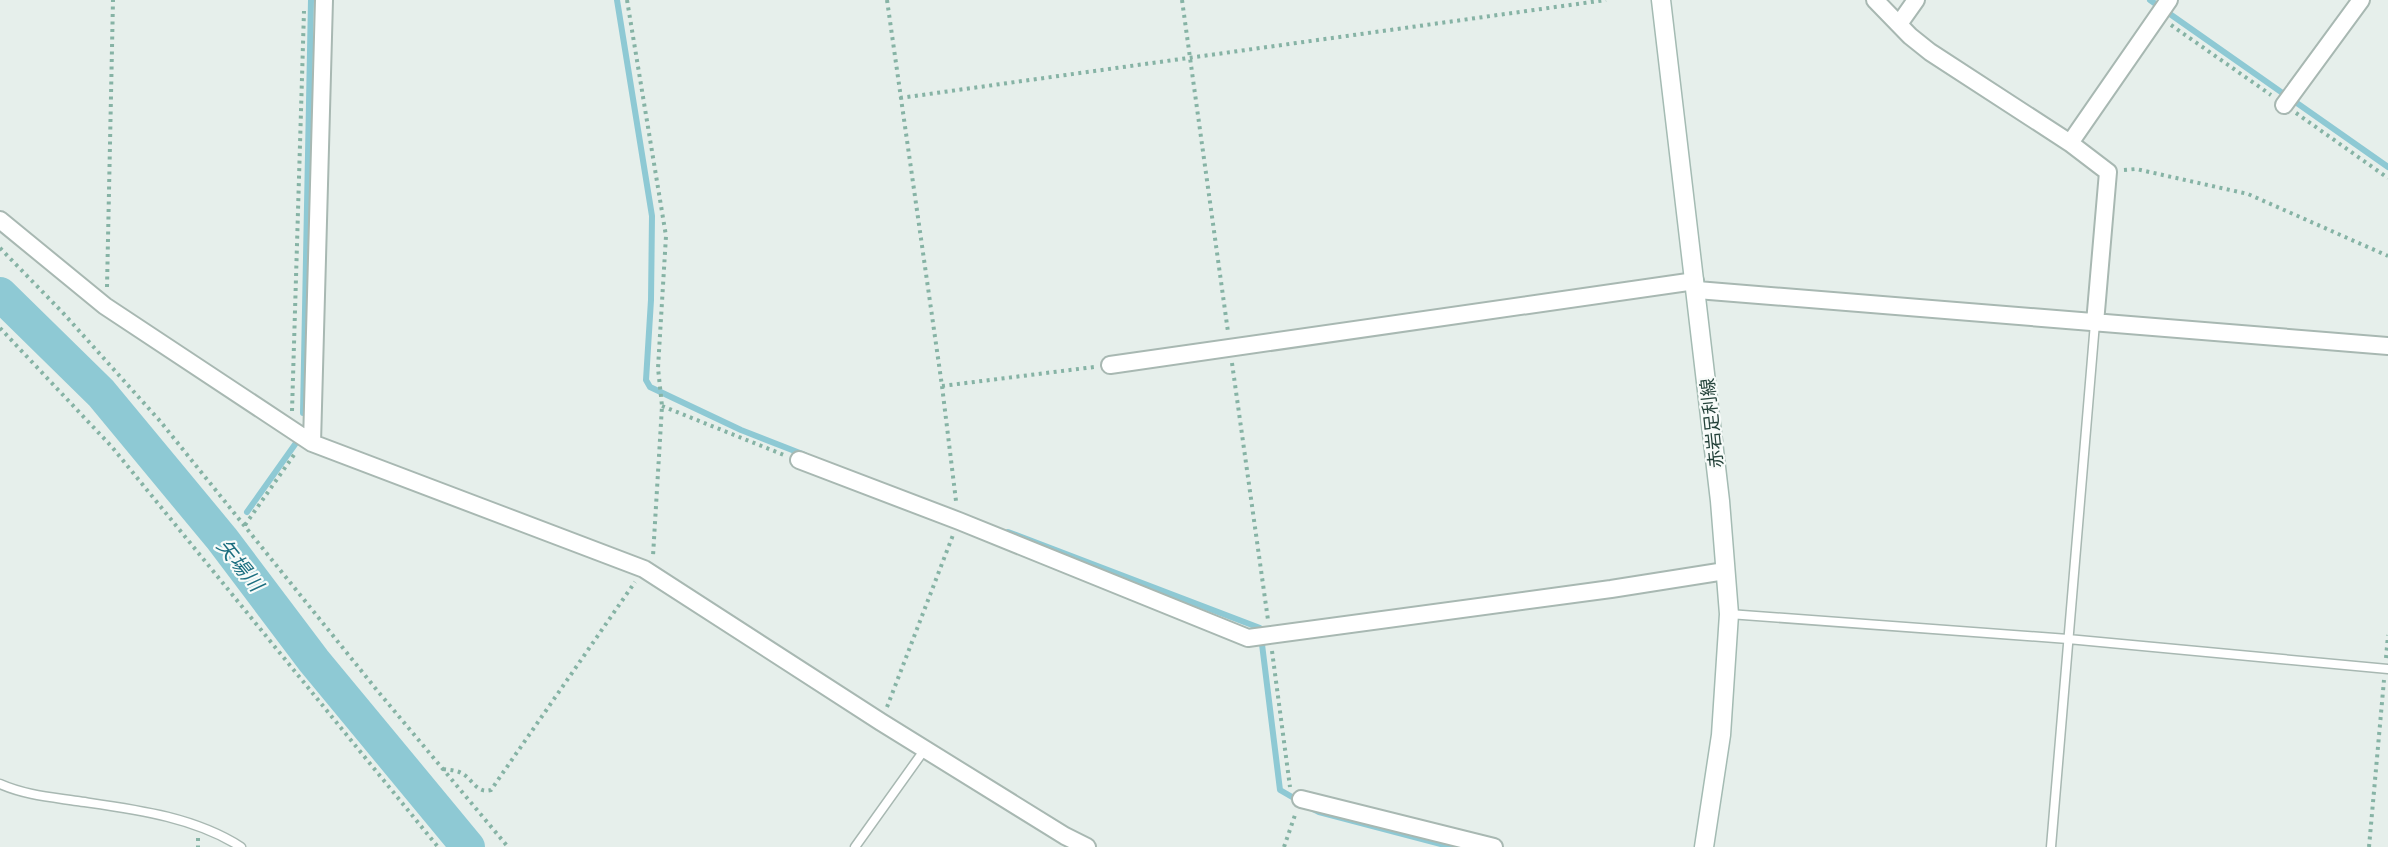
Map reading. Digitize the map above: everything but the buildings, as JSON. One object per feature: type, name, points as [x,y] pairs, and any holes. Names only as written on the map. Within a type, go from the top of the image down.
[{"type":"main road","name":"赤岩足利線","points":[[1661,0],[1720,501],[1729,614],[1721,735],[1704,847]]},
{"type":"street","points":[[312,443],[324,0]]},
{"type":"street","points":[[1875,0],[1929,52],[2070,143],[2108,172],[2095,323]]},
{"type":"street","points":[[1899,24],[1916,0]]},
{"type":"street","points":[[2070,143],[2169,0]]},
{"type":"street","points":[[2285,104],[2361,0]]},
{"type":"street","points":[[0,220],[105,306],[312,443],[644,569],[881,722],[1065,836],[1087,847]]},
{"type":"street","points":[[1110,365],[1230,347],[1696,286],[2095,323],[2388,346]]},
{"type":"street","points":[[799,460],[958,521],[1248,638],[1725,571]]},
{"type":"street","points":[[1301,799],[1494,847]]},
{"type":"lane","points":[[2051,847],[2095,323]]},
{"type":"lane","points":[[1729,614],[2068,639],[2386,669]]},
{"type":"lane","points":[[855,847],[924,748]]},
{"type":"lane","points":[[0,784],[34,795],[133,810],[197,825],[241,847]]},
{"type":"path","points":[[105,306],[113,0]]},
{"type":"path","points":[[290,430],[304,0]]},
{"type":"path","points":[[443,769],[460,772],[477,788],[485,792],[491,790],[654,555],[662,406],[658,368],[666,236],[665,217],[627,0]]},
{"type":"path","points":[[881,722],[958,521],[942,386],[887,0]]},
{"type":"path","points":[[1182,0],[1290,789],[1295,797],[1301,799],[1284,847]]},
{"type":"path","points":[[900,98],[1606,0]]},
{"type":"path","points":[[2108,172],[2136,169],[2248,194],[2388,256]]},
{"type":"path","points":[[0,248],[116,370],[508,847]]},
{"type":"path","points":[[0,328],[112,447],[438,847]]},
{"type":"path","points":[[942,386],[1110,365]]},
{"type":"path","points":[[662,406],[799,460]]},
{"type":"path","points":[[245,525],[298,450],[312,443]]},
{"type":"path","points":[[2369,847],[2388,635]]},
{"type":"waterway","points":[[303,413],[311,0]]},
{"type":"waterway","points":[[617,0],[652,216],[651,300],[646,380],[650,387],[741,430],[805,455]]},
{"type":"waterway","points":[[2150,0],[2388,167]]},
{"type":"waterway","name":"矢場川","points":[[0,294],[101,393],[222,539],[314,661],[468,847]]},
{"type":"waterway","points":[[247,512],[296,443]]},
{"type":"waterway","points":[[1008,532],[1260,628],[1280,790],[1299,801]]},
{"type":"waterway","points":[[1311,808],[1452,847]]}]
